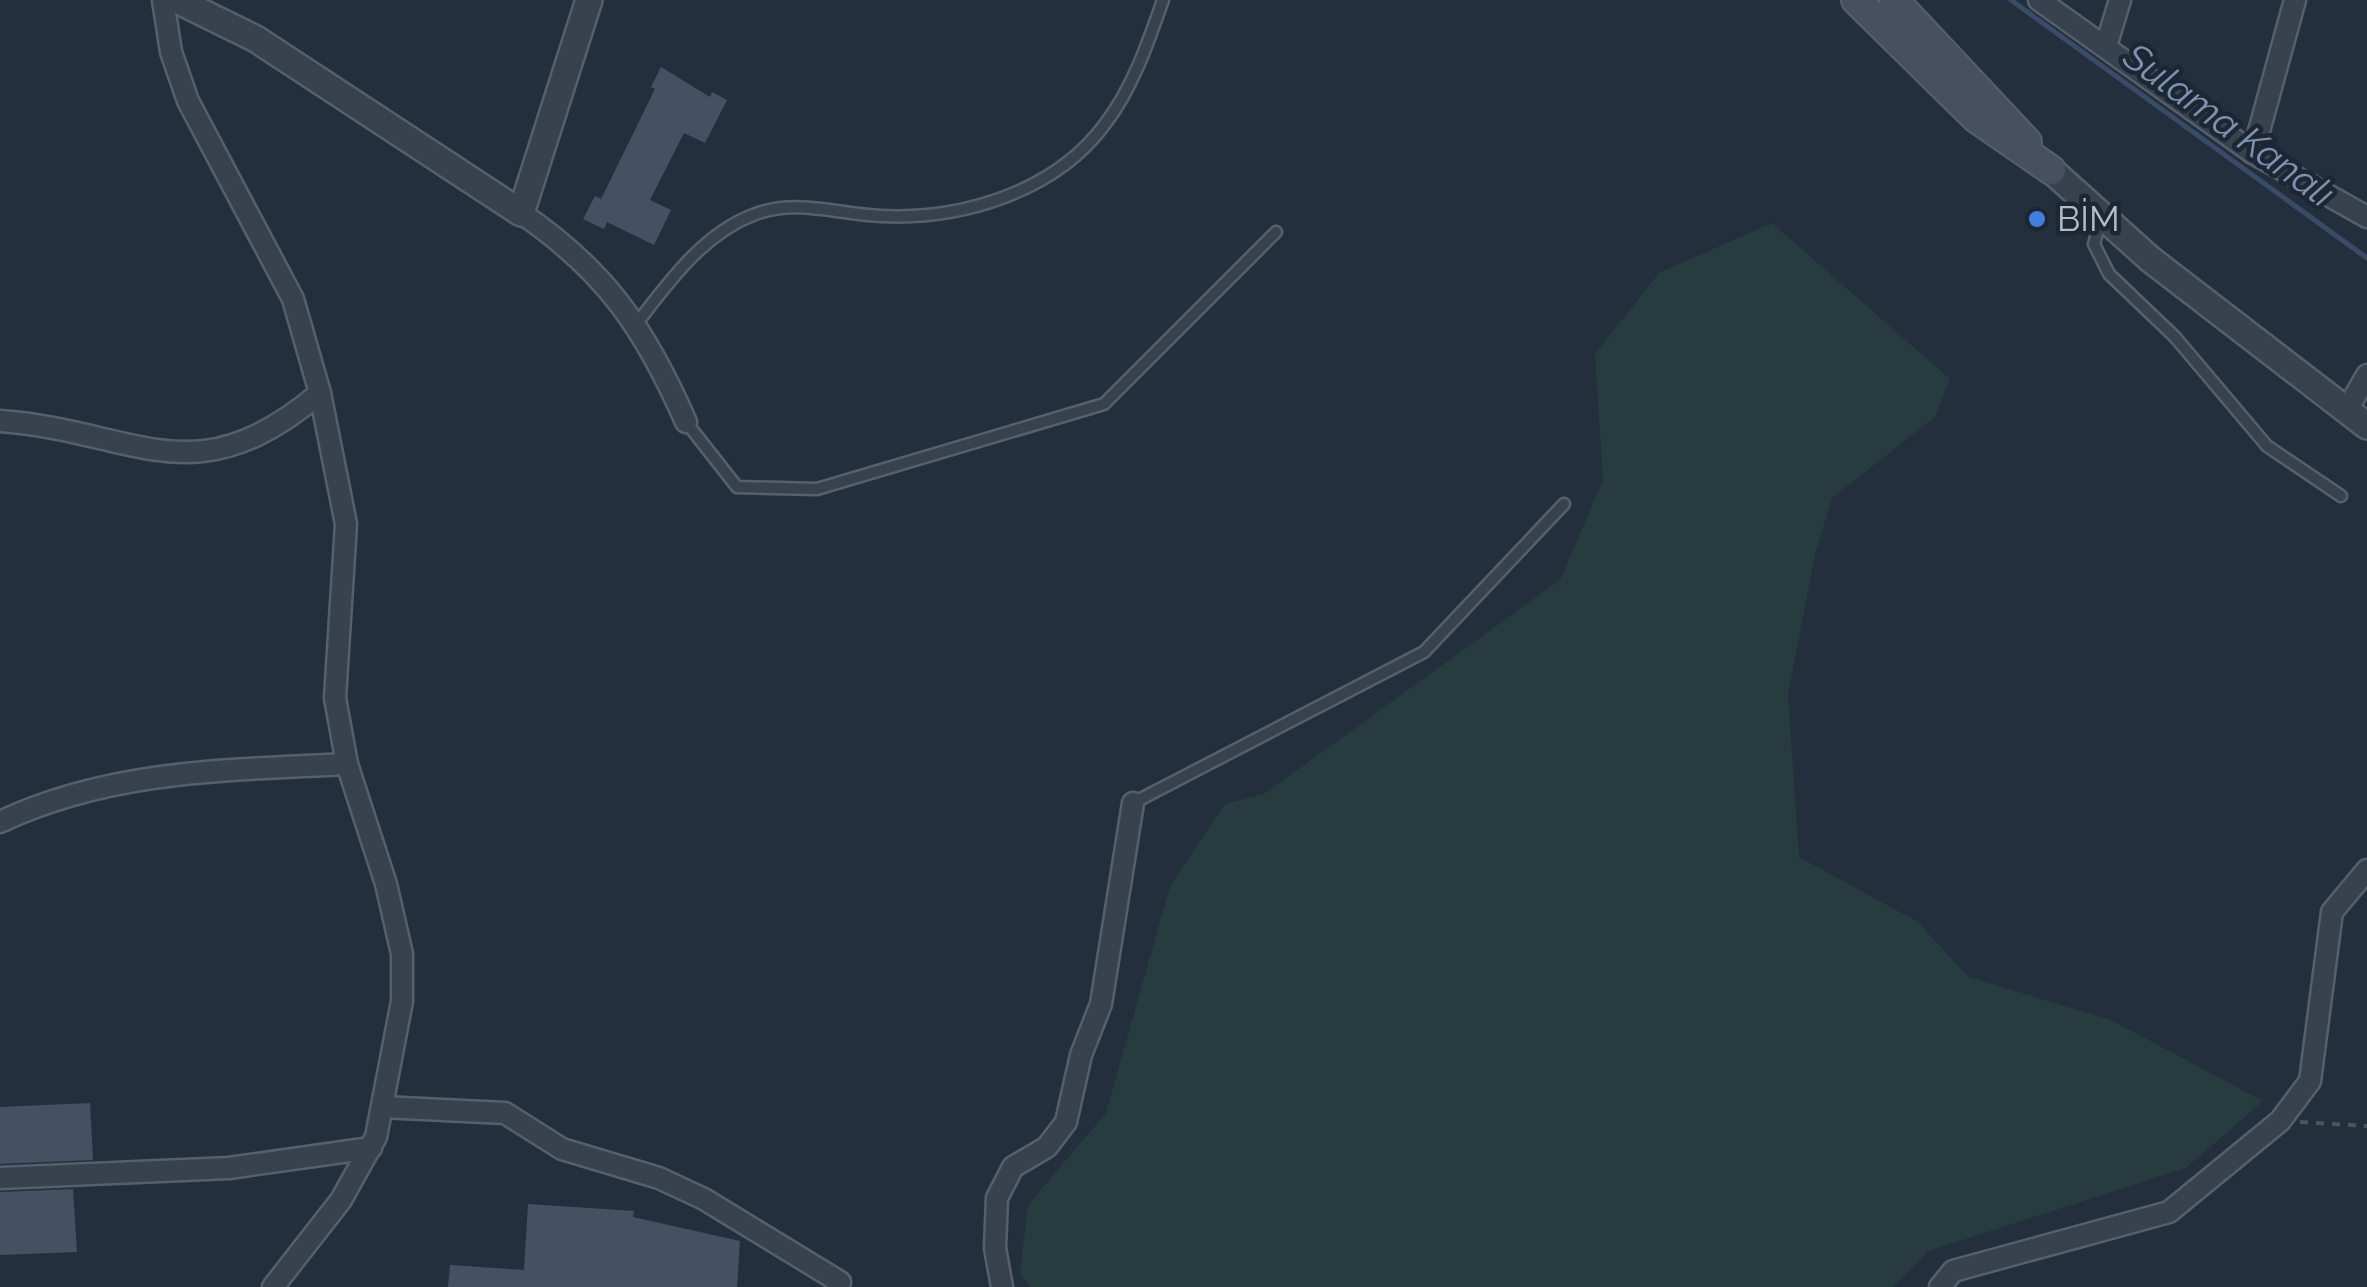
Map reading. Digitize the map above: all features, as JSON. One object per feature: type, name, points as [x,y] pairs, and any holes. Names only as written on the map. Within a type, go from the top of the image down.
[{"type":"main road","points":[[1856,0],[1976,118],[2051,170]]},
{"type":"main road","points":[[1894,0],[1995,104],[2051,170]]},
{"type":"street","points":[[163,0],[171,52],[188,101],[293,299],[320,392],[346,524],[335,698],[347,764],[386,884],[402,954],[402,1002],[371,1148],[341,1200],[274,1287]]},
{"type":"street","points":[[178,0],[256,39],[563,242],[638,323],[686,422]]},
{"type":"street","points":[[521,213],[589,0]]},
{"type":"street","points":[[2039,0],[2253,153],[2367,217]]},
{"type":"street","points":[[2106,46],[2120,0]]},
{"type":"street","points":[[2253,153],[2295,0]]},
{"type":"street","points":[[2051,170],[2150,260],[2357,418],[2367,375]]},
{"type":"street","points":[[0,421],[183,454],[249,441],[282,424],[320,392]]},
{"type":"street","points":[[0,822],[66,795],[122,782],[182,772],[347,764]]},
{"type":"street","points":[[1002,1287],[995,1248],[997,1198],[1013,1166],[1047,1146],[1066,1122],[1081,1055],[1101,1004],[1134,803]]},
{"type":"street","points":[[1940,1287],[1953,1270],[2169,1212],[2280,1121],[2310,1081],[2332,912],[2367,870]]},
{"type":"street","points":[[382,1107],[505,1113],[562,1149],[659,1178],[704,1199],[840,1282]]},
{"type":"street","points":[[0,1178],[229,1168],[371,1148]]},
{"type":"lane","points":[[638,323],[674,274],[716,235],[751,215],[786,205],[882,216],[932,216],[1008,197],[1062,168],[1105,126],[1140,65],[1163,0]]},
{"type":"lane","points":[[2102,216],[2094,244],[2109,274],[2175,337],[2267,446],[2341,496]]},
{"type":"lane","points":[[686,422],[737,486],[818,490],[1104,404],[1276,232]]},
{"type":"lane","points":[[1134,803],[1424,652],[1564,504]]},
{"type":"path","points":[[2280,1121],[2367,1126]]},
{"type":"green space","points":[[1772,223],[1950,379],[1935,417],[1832,498],[1815,555],[1788,694],[1799,857],[1918,922],[1968,977],[2111,1020],[2263,1101],[2186,1168],[1928,1251],[1893,1287],[1030,1287],[1020,1273],[1028,1205],[1106,1113],[1170,886],[1225,804],[1264,794],[1560,580],[1603,480],[1595,354],[1659,273]]},
{"type":"building","points":[[661,67],[710,97],[712,92],[727,100],[705,143],[684,133],[650,200],[671,210],[654,245],[607,222],[604,229],[583,219],[595,196],[601,199],[655,89],[651,87]]},
{"type":"building","points":[[90,1103],[93,1160],[0,1164],[0,1107]]},
{"type":"building","points":[[73,1189],[77,1252],[0,1255],[0,1192]]},
{"type":"building","points":[[528,1204],[634,1211],[633,1217],[740,1241],[737,1287],[448,1287],[450,1265],[524,1270]]},
{"type":"waterway","name":"Sulama Kanalı","points":[[2011,0],[2367,258]]},
{"type":"place","name":"BİM","points":[[2037,219]]}]
